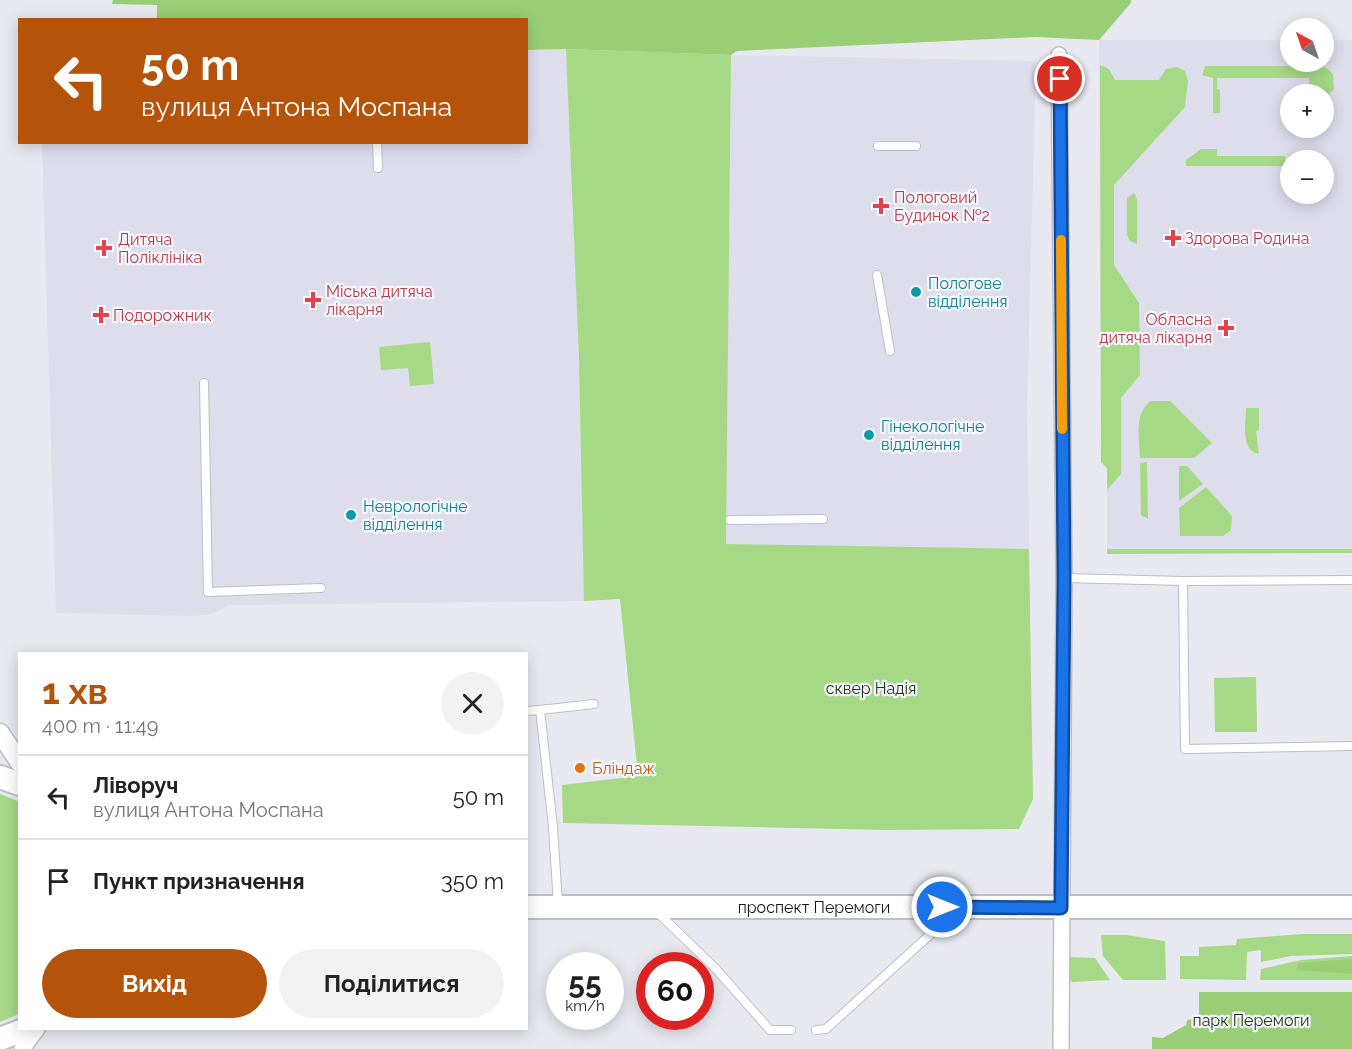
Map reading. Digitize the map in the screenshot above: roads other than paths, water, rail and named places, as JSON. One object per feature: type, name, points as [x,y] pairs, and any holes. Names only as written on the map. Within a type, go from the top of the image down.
[{"type":"main road","points":[[0,777],[18,783]]},
{"type":"main road","name":"проспект Перемоги","points":[[528,907],[1352,907]]},
{"type":"main road","points":[[0,1039],[23,1030]]},
{"type":"street","points":[[1059,55],[1064,578],[1061,1049]]},
{"type":"street","points":[[0,733],[18,760]]},
{"type":"street","points":[[22,1049],[37,1030]]},
{"type":"lane","points":[[377,144],[378,168]]},
{"type":"lane","points":[[878,146],[916,146]]},
{"type":"lane","points":[[877,275],[890,351]]},
{"type":"lane","points":[[204,383],[208,592],[321,588]]},
{"type":"lane","points":[[730,520],[823,519]]},
{"type":"lane","points":[[1064,578],[1184,581],[1352,579]]},
{"type":"lane","points":[[1184,581],[1185,749],[1352,746]]},
{"type":"lane","points":[[528,711],[594,704]]},
{"type":"lane","points":[[540,710],[553,827],[558,906]]},
{"type":"lane","points":[[652,907],[715,968],[770,1030],[792,1030]]},
{"type":"lane","points":[[816,1030],[826,1029],[961,907]]},
{"type":"place","name":"Пологовий Будинок №2","points":[[881,206]]},
{"type":"place","name":"Здорова Родина","points":[[1173,238]]},
{"type":"place","name":"Дитяча Поліклініка","points":[[104,248]]},
{"type":"place","name":"Пологове відділення","points":[[916,292]]},
{"type":"place","name":"Міська дитяча лікарня","points":[[313,300]]},
{"type":"place","name":"Подорожник","points":[[101,315]]},
{"type":"place","name":"Обласна дитяча лікарня","points":[[1226,328]]},
{"type":"place","name":"Гінекологічне відділення","points":[[869,435]]},
{"type":"place","name":"Неврологічне відділення","points":[[351,515]]},
{"type":"place","name":"Бліндаж","points":[[580,768]]},
{"type":"park label","name":"сквер Надія","points":[[871,688]]},
{"type":"park label","name":"парк Перемоги","points":[[1251,1020]]}]
